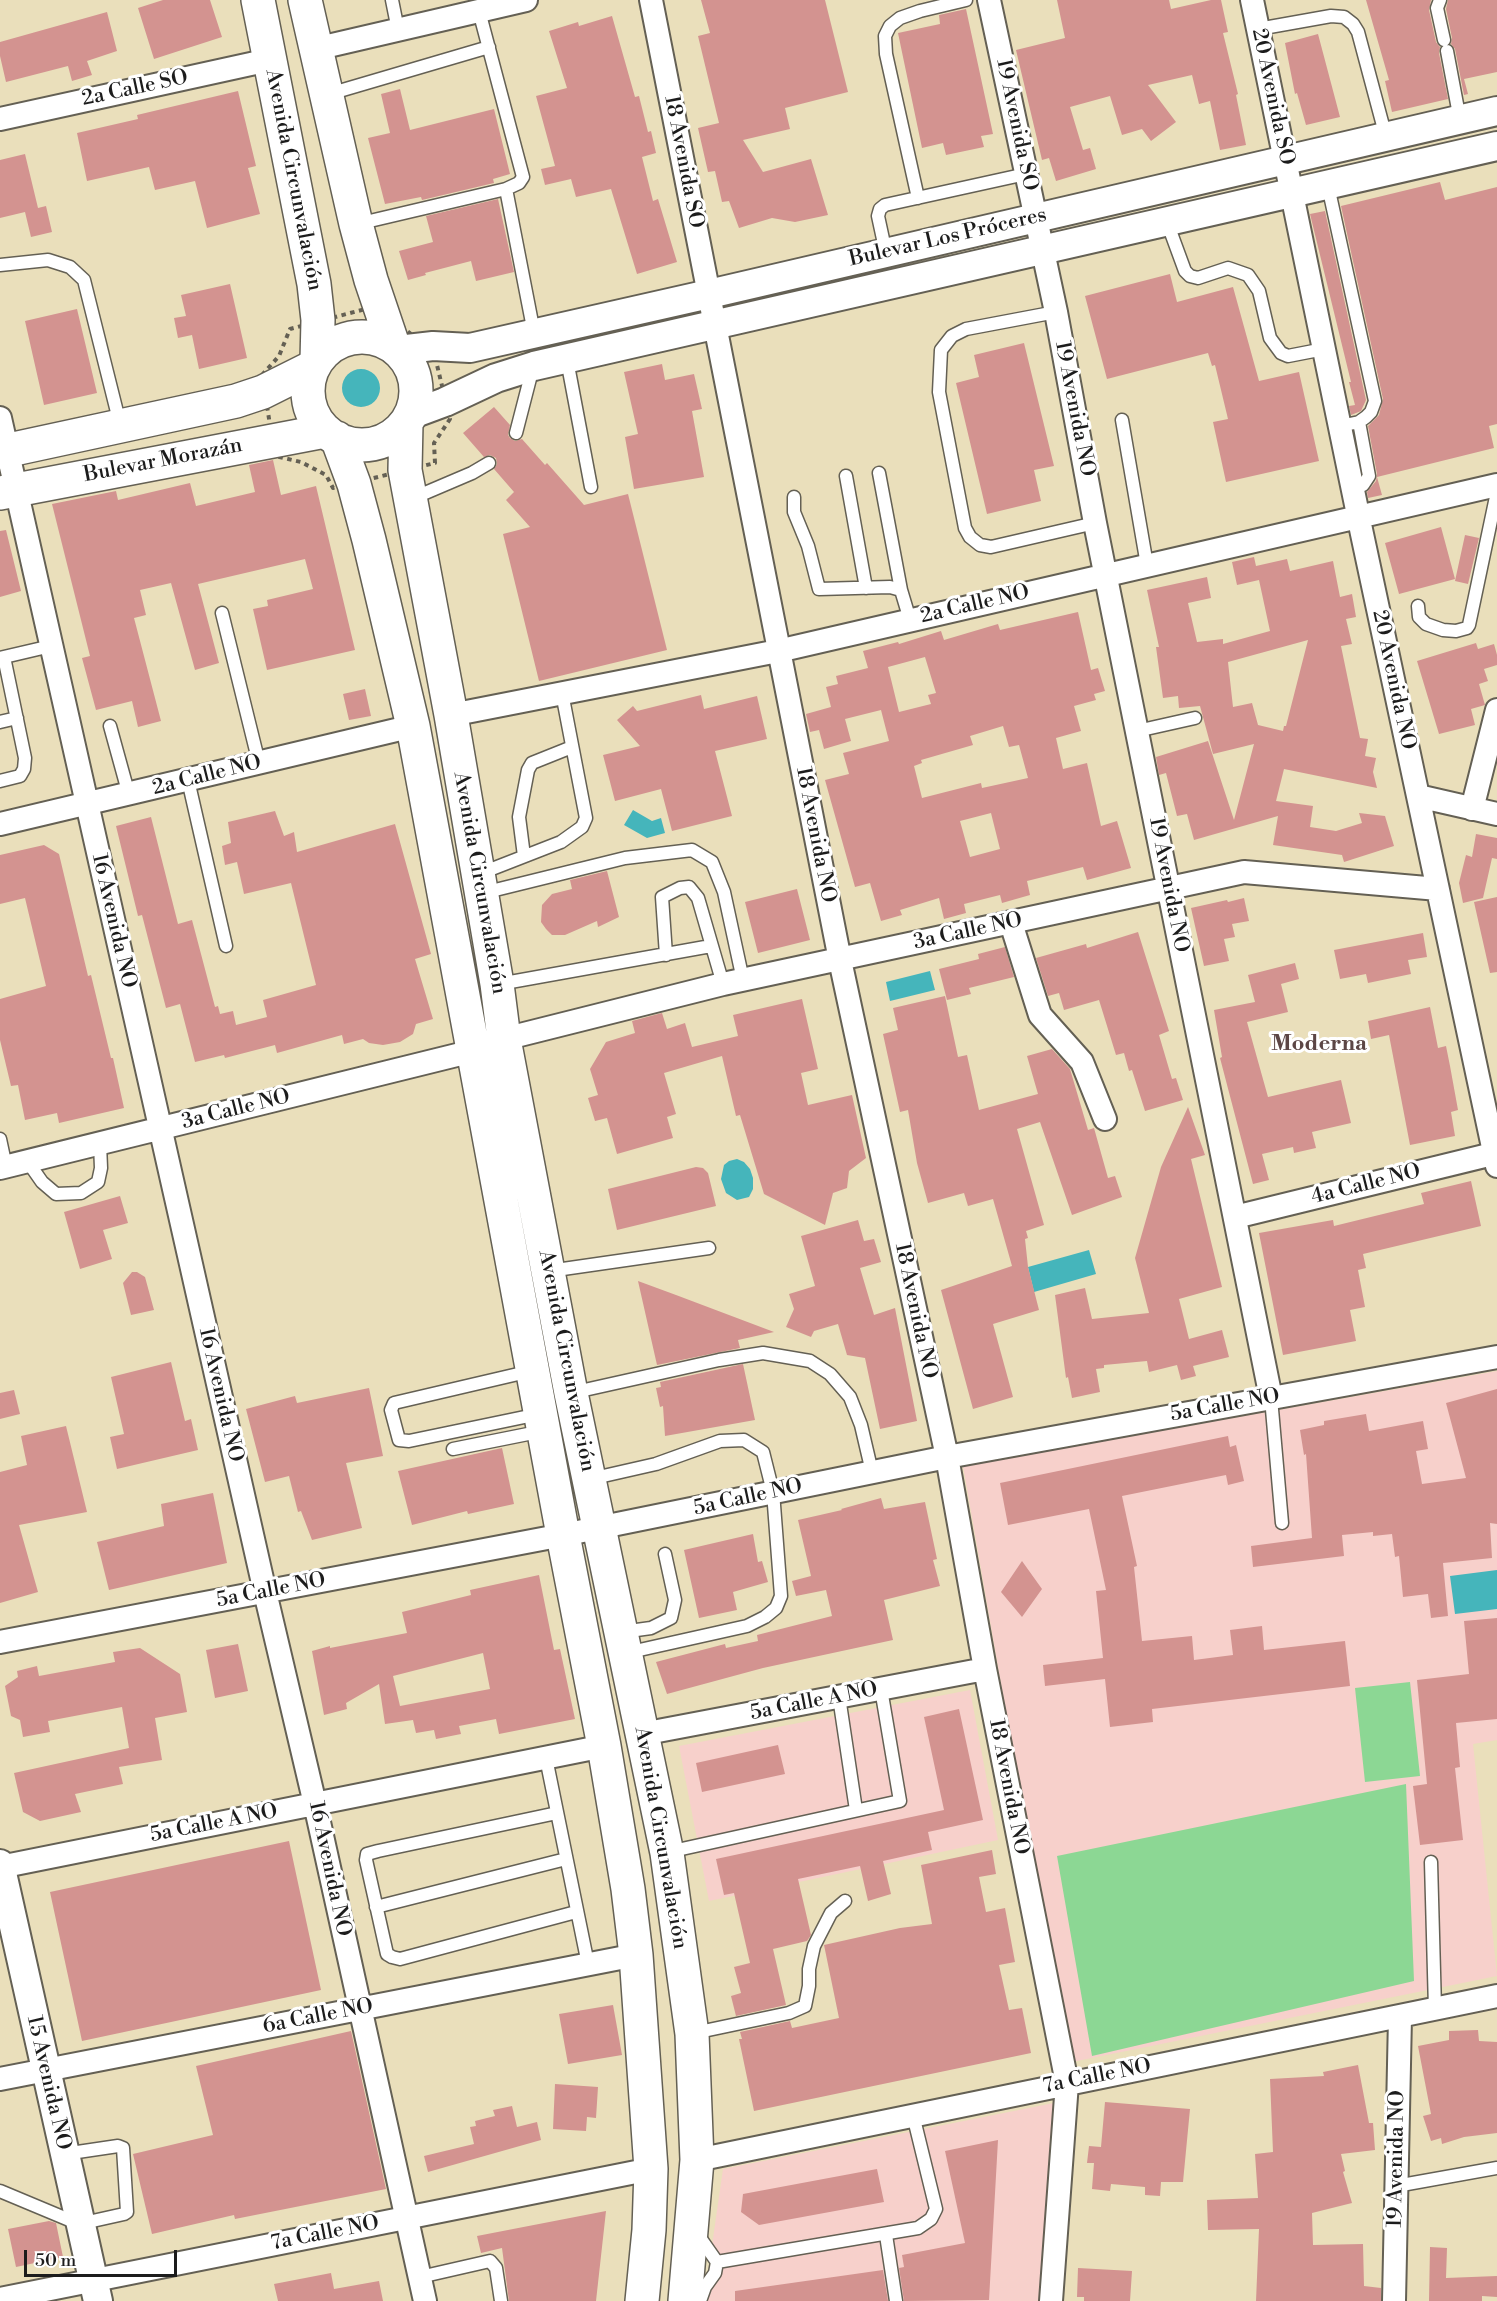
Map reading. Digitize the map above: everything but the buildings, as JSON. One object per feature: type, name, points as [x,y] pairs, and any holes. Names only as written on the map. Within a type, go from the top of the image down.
[{"type":"main road","name":"Avenida Circunvalación","points":[[258,0],[314,285],[318,320],[315,364]]},
{"type":"main road","points":[[305,0],[371,280],[396,348],[410,364],[416,378],[417,393],[408,419],[389,437],[367,445],[351,444],[331,435],[317,421],[310,405],[308,388],[315,364],[328,348],[343,340],[360,336],[378,339],[396,348]]},
{"type":"main road","name":"Bulevar Morazán","points":[[3,452],[236,401],[263,392],[315,364]]},
{"type":"main road","name":"Avenida Circunvalación","points":[[408,419],[405,470],[451,715],[497,984],[504,1039],[571,1393],[667,1853],[692,2034],[697,2160],[685,2301]]},
{"type":"main road","name":"Avenida Circunvalación","points":[[331,435],[354,484],[413,726],[604,1746],[628,1888],[636,1955],[647,2123],[645,2170],[650,2230],[642,2301]]},
{"type":"main road","name":"Bulevar Morazán","points":[[8,491],[331,435]]},
{"type":"main road","points":[[629,2301],[645,2170]]},
{"type":"street","points":[[315,49],[526,0]]},
{"type":"street","name":"18 Avenida SO","points":[[651,0],[715,325]]},
{"type":"street","name":"19 Avenida SO","points":[[989,0],[1042,250]]},
{"type":"street","name":"20 Avenida SO","points":[[1252,0],[1293,194]]},
{"type":"street","name":"2a Calle SO","points":[[0,119],[269,60]]},
{"type":"street","name":"Bulevar Los Próceres","points":[[396,348],[433,346],[470,348],[1497,111]]},
{"type":"street","name":"Bulevar Los Próceres","points":[[408,419],[496,378],[534,366],[1497,147]]},
{"type":"street","name":"20 Avenida NO","points":[[1293,194],[1324,349],[1349,424],[1352,487],[1496,1157]]},
{"type":"street","name":"19 Avenida NO","points":[[1042,250],[1271,1398]]},
{"type":"street","name":"18 Avenida NO","points":[[715,325],[840,960],[947,1457],[985,1669],[1067,2083],[1051,2301]]},
{"type":"street","name":"16 Avenida NO","points":[[0,418],[8,491],[51,646],[426,2301]]},
{"type":"street","name":"2a Calle NO","points":[[451,715],[778,651],[1497,485]]},
{"type":"street","points":[[1472,809],[1497,710]]},
{"type":"street","name":"2a Calle NO","points":[[0,824],[413,726]]},
{"type":"street","points":[[1418,796],[1497,814]]},
{"type":"street","name":"3a Calle NO","points":[[504,1039],[733,982],[1244,872],[1438,889]]},
{"type":"street","points":[[1011,923],[1040,1015],[1082,1062],[1105,1119]]},
{"type":"street","name":"3a Calle NO","points":[[3,1168],[473,1051]]},
{"type":"street","name":"4a Calle NO","points":[[1235,1217],[1496,1157]]},
{"type":"street","name":"5a Calle NO","points":[[0,1642],[599,1528],[947,1457],[1497,1357]]},
{"type":"street","name":"5a Calle A NO","points":[[642,1734],[985,1669]]},
{"type":"street","name":"5a Calle A NO","points":[[0,1866],[604,1746]]},
{"type":"street","name":"15 Avenida NO","points":[[0,1866],[95,2291]]},
{"type":"street","name":"6a Calle NO","points":[[0,2079],[636,1955]]},
{"type":"street","name":"7a Calle NO","points":[[697,2160],[1497,1996]]},
{"type":"street","name":"19 Avenida NO","points":[[1394,2301],[1400,2017]]},
{"type":"street","name":"7a Calle NO","points":[[0,2299],[95,2291],[406,2218],[645,2170]]},
{"type":"lane","points":[[392,0],[398,30]]},
{"type":"lane","points":[[918,198],[886,54],[885,36],[890,26],[900,18],[966,0]]},
{"type":"lane","points":[[1440,0],[1437,8],[1460,120]]},
{"type":"lane","points":[[356,224],[506,189],[519,183],[523,177],[479,11]]},
{"type":"lane","points":[[1258,29],[1315,17],[1331,16],[1344,17],[1353,24],[1358,33],[1386,137]]},
{"type":"lane","points":[[326,95],[489,47]]},
{"type":"lane","points":[[886,253],[878,216],[880,209],[885,205],[1026,174]]},
{"type":"lane","points":[[1329,186],[1375,401],[1371,412],[1349,424]]},
{"type":"lane","points":[[506,189],[534,333]]},
{"type":"lane","points":[[1167,222],[1185,271],[1190,276],[1198,278],[1228,268],[1248,275],[1259,291],[1270,338],[1281,353],[1288,356],[1324,349]]},
{"type":"lane","points":[[0,265],[48,260],[70,267],[84,280],[120,426]]},
{"type":"lane","points":[[1056,312],[966,329],[952,336],[941,350],[939,392],[965,528],[970,537],[980,545],[991,547],[1095,523]]},
{"type":"lane","points":[[567,360],[591,487]]},
{"type":"lane","points":[[516,433],[534,366]]},
{"type":"lane","points":[[1122,420],[1147,566]]},
{"type":"lane","points":[[410,500],[472,473],[489,463]]},
{"type":"lane","points":[[879,473],[901,590],[910,620]]},
{"type":"lane","points":[[846,476],[866,588]]},
{"type":"lane","points":[[1418,606],[1419,617],[1426,624],[1443,630],[1456,631],[1467,628],[1497,492]]},
{"type":"lane","points":[[794,497],[794,512],[808,546],[819,588],[890,586],[901,590]]},
{"type":"lane","points":[[222,614],[259,763]]},
{"type":"lane","points":[[0,781],[20,776],[24,769],[25,758],[2,657],[51,646]]},
{"type":"lane","points":[[480,884],[524,856],[561,842],[582,827],[586,818],[562,693]]},
{"type":"lane","points":[[0,722],[17,718]]},
{"type":"lane","points":[[1137,731],[1195,718]]},
{"type":"lane","points":[[110,726],[129,795]]},
{"type":"lane","points":[[524,856],[519,817],[528,770],[532,763],[572,747]]},
{"type":"lane","points":[[188,780],[226,946]]},
{"type":"lane","points":[[480,884],[625,858],[692,850],[712,862],[724,892],[733,942],[733,982]]},
{"type":"lane","points":[[666,955],[662,897],[680,888],[689,887],[698,898],[711,946],[733,982]]},
{"type":"lane","points":[[497,984],[711,946]]},
{"type":"lane","points":[[0,1139],[3,1168]]},
{"type":"lane","points":[[28,1162],[42,1182],[56,1194],[81,1193],[98,1182],[101,1168],[100,1144]]},
{"type":"lane","points":[[548,1271],[709,1248]]},
{"type":"lane","points":[[571,1393],[719,1360],[763,1353],[810,1361],[830,1374],[850,1397],[861,1425],[872,1472]]},
{"type":"lane","points":[[532,1371],[394,1403],[391,1410],[399,1440],[409,1441],[542,1422]]},
{"type":"lane","name":"19 Avenida NO","points":[[1271,1398],[1282,1523]]},
{"type":"lane","points":[[453,1449],[542,1422]]},
{"type":"lane","points":[[589,1479],[656,1464],[720,1441],[744,1440],[763,1452],[773,1492],[781,1596],[776,1608],[765,1617],[747,1626],[623,1642]]},
{"type":"lane","points":[[623,1642],[670,1618],[675,1600],[665,1554]]},
{"type":"lane","points":[[667,1853],[900,1800],[881,1689]]},
{"type":"lane","points":[[839,1697],[856,1810]]},
{"type":"lane","points":[[546,1758],[588,1964]]},
{"type":"lane","points":[[557,1814],[367,1854],[366,1860],[387,1954],[400,1959],[576,1912]]},
{"type":"lane","points":[[376,1907],[566,1859]]},
{"type":"lane","points":[[1431,1862],[1435,2009]]},
{"type":"lane","points":[[692,2034],[789,2013],[804,2006],[808,1986],[808,1969],[814,1946],[831,1913],[845,1901]]},
{"type":"lane","points":[[717,2262],[886,2235],[918,2228],[931,2219],[936,2209],[913,2115]]},
{"type":"lane","points":[[0,2191],[79,2224],[127,2212],[123,2148],[118,2146],[63,2154]]},
{"type":"lane","points":[[1396,2186],[1497,2168]]},
{"type":"lane","points":[[692,2226],[706,2243],[717,2262],[715,2273],[705,2286],[700,2301]]},
{"type":"lane","points":[[886,2235],[896,2301]]},
{"type":"lane","points":[[420,2277],[490,2261],[496,2268],[501,2301]]},
{"type":"shaded area","points":[[1497,1371],[1497,1740],[1473,1744],[1497,1976],[1067,2063],[963,1466]]},
{"type":"shaded area","points":[[970,1690],[998,1840],[709,1901],[679,1746]]},
{"type":"shaded area","points":[[1054,2103],[1040,2301],[704,2301],[723,2169]]},
{"type":"green space","points":[[1410,1682],[1420,1776],[1365,1782],[1355,1688]]},
{"type":"green space","points":[[1406,1784],[1414,1981],[1092,2056],[1057,1856]]},
{"type":"water","points":[[361,369],[375,374],[380,388],[375,402],[361,407],[347,402],[342,388],[347,374]]},
{"type":"water","points":[[633,810],[652,821],[661,818],[665,833],[647,838],[624,825]]},
{"type":"water","points":[[930,971],[935,990],[890,1001],[886,982]]},
{"type":"water","points":[[737,1159],[744,1162],[750,1169],[753,1189],[749,1197],[737,1200],[726,1193],[721,1179],[724,1165]]},
{"type":"water","points":[[1089,1250],[1096,1274],[1034,1292],[1028,1267]]},
{"type":"water","points":[[1497,1570],[1497,1609],[1455,1614],[1450,1576]]},
{"type":"district","name":"Moderna","points":[[1319,1045]]}]
